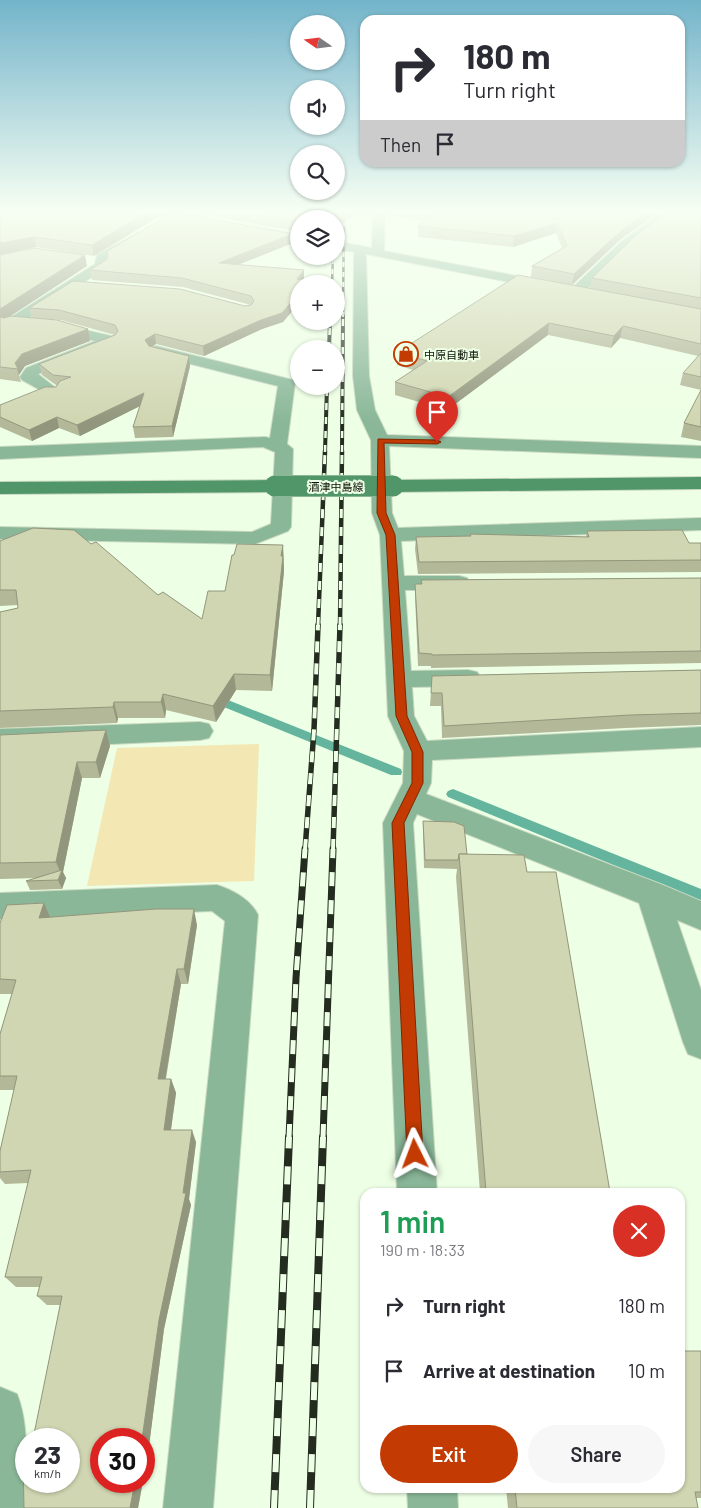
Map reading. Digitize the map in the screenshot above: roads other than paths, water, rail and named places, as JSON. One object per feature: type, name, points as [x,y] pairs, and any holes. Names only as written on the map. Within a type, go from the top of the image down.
[{"type":"main road","name":"酒津中島線","points":[[0,488],[701,483]]},
{"type":"street","points":[[6,325],[77,281]]},
{"type":"street","points":[[367,281],[361,376],[366,410],[380,440],[382,513],[390,535],[401,716],[418,752],[418,783],[398,823],[417,1188]]},
{"type":"street","points":[[526,281],[596,295]]},
{"type":"street","points":[[576,291],[586,281]]},
{"type":"street","points":[[73,284],[93,285]]},
{"type":"street","points":[[6,325],[60,326],[111,340],[32,371],[28,377],[53,392]]},
{"type":"street","points":[[156,351],[287,382],[278,447]]},
{"type":"street","points":[[380,440],[701,452]]},
{"type":"street","points":[[0,453],[265,442],[284,449],[280,527],[255,538],[0,533]]},
{"type":"street","points":[[390,535],[701,525]]},
{"type":"street","points":[[393,583],[482,582]]},
{"type":"street","points":[[399,679],[487,678]]},
{"type":"street","points":[[0,739],[200,731]]},
{"type":"street","points":[[418,752],[701,738]]},
{"type":"street","points":[[410,799],[652,894],[701,916]]},
{"type":"street","points":[[652,894],[701,1042]]},
{"type":"street","points":[[0,906],[217,898],[242,916],[188,1508]]},
{"type":"street","points":[[0,1411],[8,1508]]},
{"type":"street","points":[[432,1493],[433,1508]]},
{"type":"waterway","points":[[213,698],[396,772]]},
{"type":"waterway","points":[[453,794],[701,895]]},
{"type":"railway","points":[[329,340],[330,330]]},
{"type":"railway","points":[[342,452],[343,330]]},
{"type":"railway","points":[[325,452],[327,395]]},
{"type":"railway","points":[[318,626],[325,451]]},
{"type":"railway","points":[[340,626],[342,451]]},
{"type":"railway","points":[[305,850],[314,730],[318,625]]},
{"type":"railway","points":[[333,850],[340,625]]},
{"type":"railway","points":[[289,1138],[296,978],[305,849]]},
{"type":"railway","points":[[323,1138],[333,849]]},
{"type":"railway","points":[[274,1508],[289,1137]]},
{"type":"railway","points":[[310,1508],[323,1137]]},
{"type":"place","name":"中原自動車","points":[[406,354]]}]
